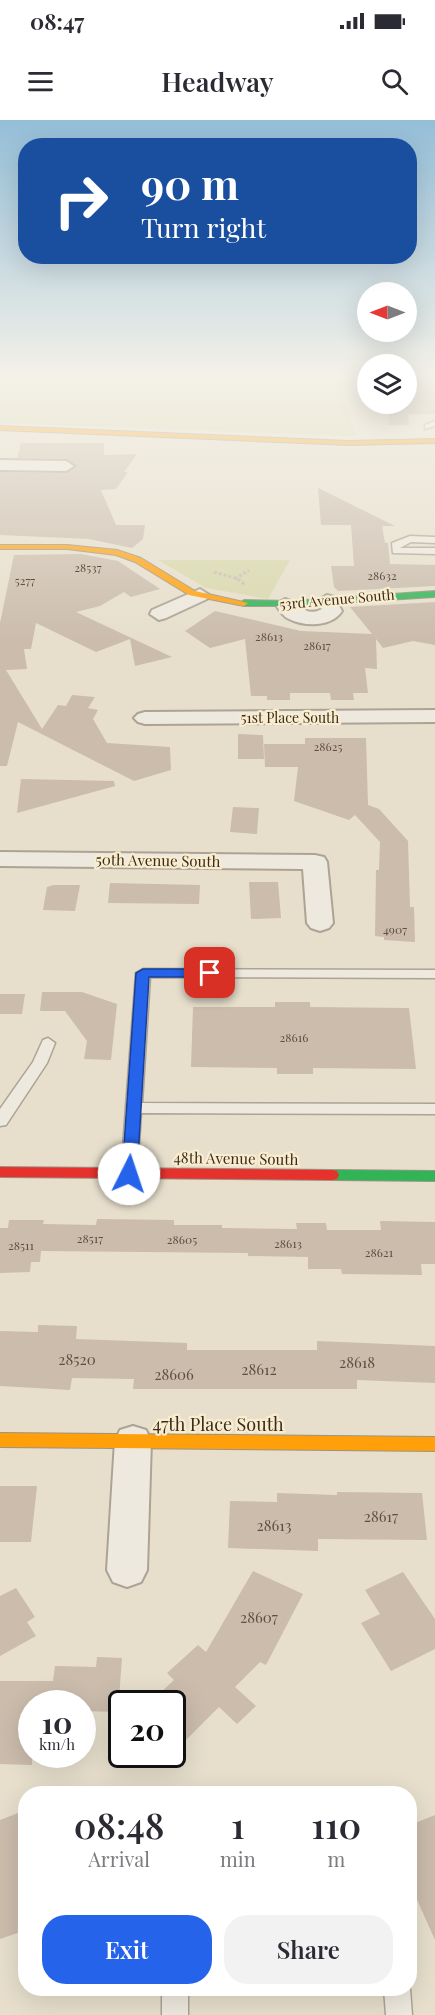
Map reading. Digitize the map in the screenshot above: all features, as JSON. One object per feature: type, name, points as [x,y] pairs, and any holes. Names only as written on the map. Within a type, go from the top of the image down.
[{"type":"street","name":"53rd Avenue South","points":[[0,547],[74,549],[128,555],[143,561],[184,589],[200,595],[253,605],[285,605]]},
{"type":"street","name":"53rd Avenue South","points":[[327,601],[397,593],[435,594]]},
{"type":"street","points":[[159,614],[200,595]]},
{"type":"street","points":[[285,605],[294,615],[318,619],[333,610],[327,601]]},
{"type":"street","name":"51st Place South","points":[[145,718],[435,716]]},
{"type":"street","name":"50th Avenue South","points":[[0,859],[315,862],[321,923]]},
{"type":"street","name":"48th Avenue South","points":[[0,1172],[435,1176]]},
{"type":"street","name":"47th Place South","points":[[0,1440],[435,1444]]},
{"type":"street","points":[[127,1570],[133,1441]]},
{"type":"lane","points":[[435,540],[410,539],[395,545],[396,551],[435,551]]},
{"type":"lane","points":[[129,1174],[143,973],[435,974]]},
{"type":"lane","points":[[0,1120],[40,1063],[48,1043]]},
{"type":"lane","points":[[134,1108],[435,1108]]},
{"type":"lane","points":[[175,1996],[175,2015]]},
{"type":"lane","points":[[398,1996],[399,2015]]},
{"type":"path","points":[[232,581],[249,570]]},
{"type":"green space","points":[[158,560],[290,560],[268,599],[206,588]]},
{"type":"building","points":[[128,466],[124,472],[128,472],[116,489],[101,490],[116,525],[145,525],[143,539],[132,548],[89,539],[0,535],[0,472],[66,473],[76,467]]},
{"type":"building","points":[[318,488],[395,526],[382,526],[385,543],[388,543],[390,564],[435,565],[435,586],[338,591],[334,587],[331,566],[354,566],[351,525],[321,525]]},
{"type":"building","points":[[81,554],[118,561],[160,589],[131,597],[124,592],[100,606],[76,612],[172,657],[135,666],[130,639],[96,652],[36,623],[31,649],[24,649],[27,669],[6,670],[42,729],[58,705],[66,706],[72,695],[95,697],[88,708],[98,710],[93,719],[107,743],[170,747],[171,770],[134,781],[18,722],[7,766],[0,766],[0,623],[14,555]]},
{"type":"building","points":[[435,602],[435,645],[413,641],[383,648],[376,639],[377,669],[365,668],[368,693],[353,693],[354,700],[331,700],[330,693],[290,693],[290,700],[267,700],[267,696],[251,696],[245,639],[210,648],[185,631],[215,611],[301,631],[372,634],[350,607]]},
{"type":"building","points":[[238,734],[263,735],[264,759],[238,759]]},
{"type":"building","points":[[305,738],[366,738],[368,805],[379,809],[408,841],[410,907],[414,907],[415,942],[384,940],[384,937],[375,936],[376,870],[379,870],[380,842],[355,815],[349,820],[294,801],[298,767],[265,767],[264,744],[305,744]]},
{"type":"building","points":[[21,779],[114,781],[115,786],[17,813]]},
{"type":"building","points":[[233,807],[259,808],[257,834],[230,832]]},
{"type":"building","points":[[249,882],[278,882],[281,918],[251,919]]},
{"type":"building","points":[[110,883],[200,885],[199,904],[108,903]]},
{"type":"building","points":[[80,885],[75,911],[43,910],[47,887]]},
{"type":"building","points":[[42,992],[82,992],[117,1004],[111,1060],[84,1059],[87,1041],[65,1011],[40,1011]]},
{"type":"building","points":[[0,994],[25,994],[22,1014],[0,1014]]},
{"type":"building","points":[[275,1002],[310,1002],[310,1007],[409,1008],[416,1069],[313,1068],[313,1074],[277,1074],[277,1068],[191,1067],[193,1007],[275,1007]]},
{"type":"building","points":[[97,1219],[174,1220],[174,1225],[222,1225],[222,1228],[297,1229],[296,1223],[326,1223],[327,1230],[381,1230],[380,1221],[435,1222],[435,1264],[421,1264],[422,1275],[342,1274],[341,1269],[308,1269],[308,1257],[248,1256],[248,1253],[41,1251],[40,1262],[31,1262],[30,1272],[0,1273],[0,1228],[8,1228],[9,1220],[44,1220],[43,1224],[96,1225]]},
{"type":"building","points":[[38,1325],[77,1326],[76,1339],[187,1343],[187,1350],[317,1350],[317,1341],[435,1346],[435,1383],[357,1380],[357,1389],[133,1389],[134,1379],[72,1378],[70,1390],[0,1386],[0,1331],[38,1332]]},
{"type":"building","points":[[0,1486],[37,1486],[31,1542],[0,1542]]},
{"type":"building","points":[[337,1492],[422,1493],[427,1540],[318,1539],[318,1551],[228,1548],[230,1501],[277,1502],[277,1493],[337,1495]]},
{"type":"building","points":[[253,1571],[303,1594],[266,1665],[260,1662],[235,1687],[256,1706],[237,1724],[219,1707],[186,1740],[186,1690],[163,1690],[174,1680],[167,1673],[198,1645],[206,1652]]},
{"type":"building","points":[[403,1572],[435,1619],[435,1649],[391,1671],[361,1623],[380,1614],[365,1590]]},
{"type":"building","points":[[16,1588],[35,1617],[27,1622],[36,1636],[0,1656],[0,1596]]},
{"type":"building","points":[[97,1657],[122,1658],[120,1690],[108,1690],[108,1712],[96,1711],[96,1690],[18,1690],[18,1765],[0,1764],[0,1681],[53,1681],[55,1666],[96,1667]]},
{"type":"building","points":[[18,1813],[18,1933],[0,1939],[0,1820]]},
{"type":"building","points":[[435,1815],[435,1940],[417,1900],[417,1822]]},
{"type":"traffic: fast","points":[[244,603],[291,604],[435,594]]},
{"type":"traffic: fast","points":[[332,1175],[435,1176]]},
{"type":"traffic: slow","points":[[0,547],[67,547],[117,553],[138,560],[192,593],[244,603]]},
{"type":"traffic: slow","points":[[0,1440],[435,1444]]},
{"type":"traffic: jam","points":[[0,1172],[332,1175]]},
{"type":"route","points":[[129,1174],[143,973],[210,973]]}]
